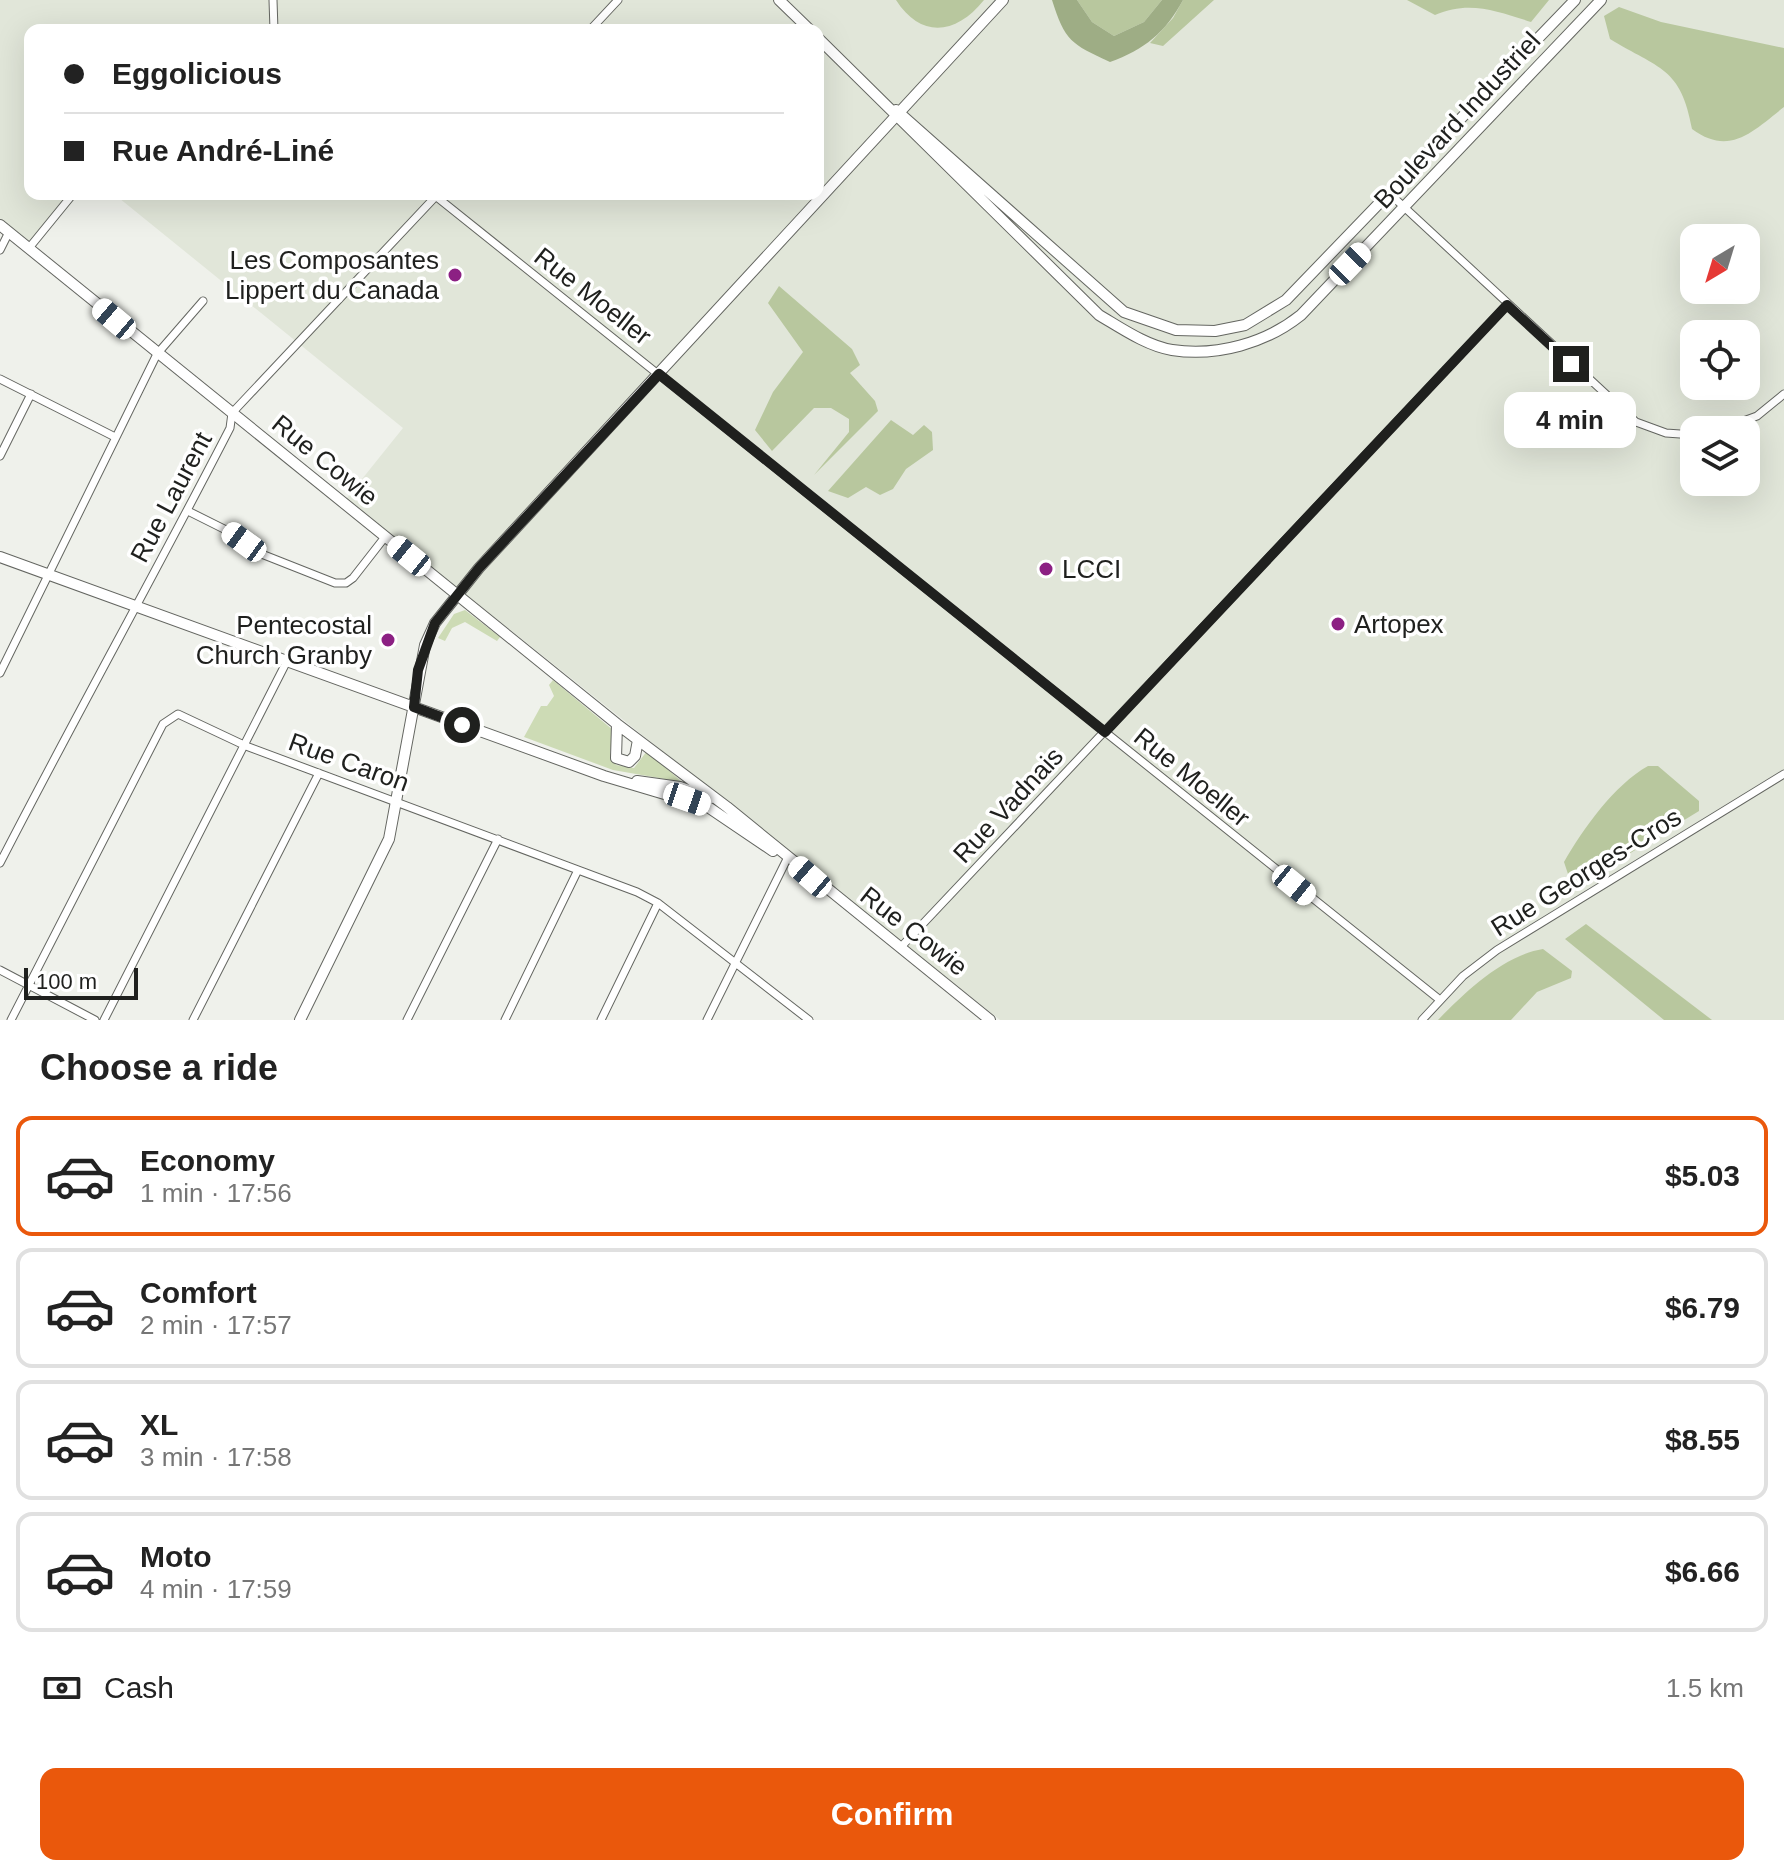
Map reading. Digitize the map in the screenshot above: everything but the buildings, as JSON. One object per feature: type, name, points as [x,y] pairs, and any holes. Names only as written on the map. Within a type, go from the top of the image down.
[{"type":"street","points":[[273,0],[274,24]]},
{"type":"street","points":[[596,24],[618,0]]},
{"type":"street","points":[[779,0],[804,24]]},
{"type":"street","points":[[824,192],[1003,0]]},
{"type":"street","name":"Boulevard Industriel","points":[[896,113],[1124,312],[1176,330],[1215,331],[1245,325],[1272,311],[1390,194],[1575,0]]},
{"type":"street","name":"Boulevard Industriel","points":[[824,44],[1099,315],[1128,332],[1171,350],[1213,351],[1248,344],[1282,330],[1403,210],[1601,0]]},
{"type":"street","points":[[1390,194],[1403,210],[1636,422],[1666,433],[1680,434]]},
{"type":"street","points":[[29,248],[68,200]]},
{"type":"street","name":"Rue Laurent","points":[[0,863],[84,698],[188,511],[230,428],[232,413],[430,200]]},
{"type":"street","name":"Rue Moeller","points":[[441,200],[1440,1000]]},
{"type":"street","points":[[300,1020],[383,855],[399,802],[425,645],[457,594],[817,200]]},
{"type":"street","points":[[0,250],[4,228]]},
{"type":"street","name":"Rue Cowie","points":[[4,228],[987,1019]]},
{"type":"street","points":[[0,673],[157,354],[203,301]]},
{"type":"street","name":"Rue Vadnais","points":[[900,948],[1507,305]]},
{"type":"street","points":[[0,379],[115,437]]},
{"type":"street","points":[[0,456],[31,394]]},
{"type":"street","points":[[1757,416],[1784,394]]},
{"type":"street","points":[[188,511],[230,532],[259,553],[335,583],[353,578],[385,537]]},
{"type":"street","points":[[0,557],[604,776],[680,787],[727,807]]},
{"type":"street","points":[[104,1020],[287,661]]},
{"type":"street","name":"Rue Caron","points":[[11,1020],[169,717],[186,715],[246,746],[498,839],[658,903],[809,1020]]},
{"type":"street","points":[[617,724],[616,758],[629,762],[635,756],[638,740]]},
{"type":"street","points":[[193,1020],[319,773]]},
{"type":"street","name":"Rue Georges-Cros","points":[[1422,1020],[1497,950],[1784,774]]},
{"type":"street","name":"Rue Cowie","points":[[604,776],[708,807],[810,877]]},
{"type":"street","points":[[407,1020],[498,839]]},
{"type":"street","points":[[707,1020],[786,861]]},
{"type":"street","points":[[505,1020],[578,870]]},
{"type":"street","points":[[601,1020],[658,903]]},
{"type":"street","points":[[0,970],[95,1020]]},
{"type":"shaded area","points":[[0,0],[1784,0],[1784,1020],[1000,1020],[346,499],[403,428],[121,200],[824,200],[824,24],[24,24],[24,200],[68,200],[29,248],[0,225]]},
{"type":"shaded area","points":[[896,0],[984,0],[962,20],[939,28],[916,21]]},
{"type":"shaded area","points":[[1052,0],[1077,0],[1092,22],[1114,36],[1144,22],[1162,0],[1183,0],[1169,22],[1153,38],[1133,52],[1110,62],[1071,40]]},
{"type":"shaded area","points":[[1077,0],[1162,0],[1144,22],[1114,36],[1092,22]]},
{"type":"shaded area","points":[[1183,0],[1214,0],[1163,46],[1150,43],[1173,18]]},
{"type":"shaded area","points":[[1407,0],[1549,0],[1531,22],[1495,11],[1471,8],[1435,15]]},
{"type":"shaded area","points":[[1619,7],[1661,22],[1784,48],[1784,107],[1751,132],[1730,141],[1718,141],[1692,129],[1674,81],[1655,64],[1610,39],[1604,16]]},
{"type":"shaded area","points":[[779,286],[852,349],[860,365],[850,373],[875,401],[878,411],[814,475],[849,432],[849,419],[831,408],[814,408],[772,451],[755,430],[773,392],[803,352],[768,303]]},
{"type":"shaded area","points":[[891,420],[913,435],[924,425],[932,432],[933,450],[906,469],[893,489],[880,495],[866,487],[848,498],[828,491]]},
{"type":"shaded area","points":[[465,610],[500,637],[497,641],[465,622],[452,628],[445,641],[438,638],[454,614]]},
{"type":"shaded area","points":[[553,680],[613,730],[610,753],[616,765],[634,768],[647,751],[682,782],[613,770],[524,737],[541,706],[547,706],[554,696],[549,685]]},
{"type":"shaded area","points":[[1648,766],[1658,766],[1699,801],[1699,811],[1583,882],[1569,877],[1564,862],[1580,836],[1611,796]]},
{"type":"shaded area","points":[[1586,924],[1712,1020],[1664,1020],[1565,939]]},
{"type":"shaded area","points":[[1543,949],[1572,971],[1571,978],[1537,992],[1511,1020],[1438,1020],[1500,967]]},
{"type":"place","name":"Les Composantes Lippert du Canada","points":[[455,275]]},
{"type":"place","name":"LCCI","points":[[1046,569]]},
{"type":"place","name":"Artopex","points":[[1338,624]]},
{"type":"place","name":"Pentecostal Church Granby","points":[[388,640]]},
{"type":"route","points":[[462,725],[414,707],[418,670],[435,623],[479,568],[659,374],[1105,732],[1507,305],[1571,364]]}]
